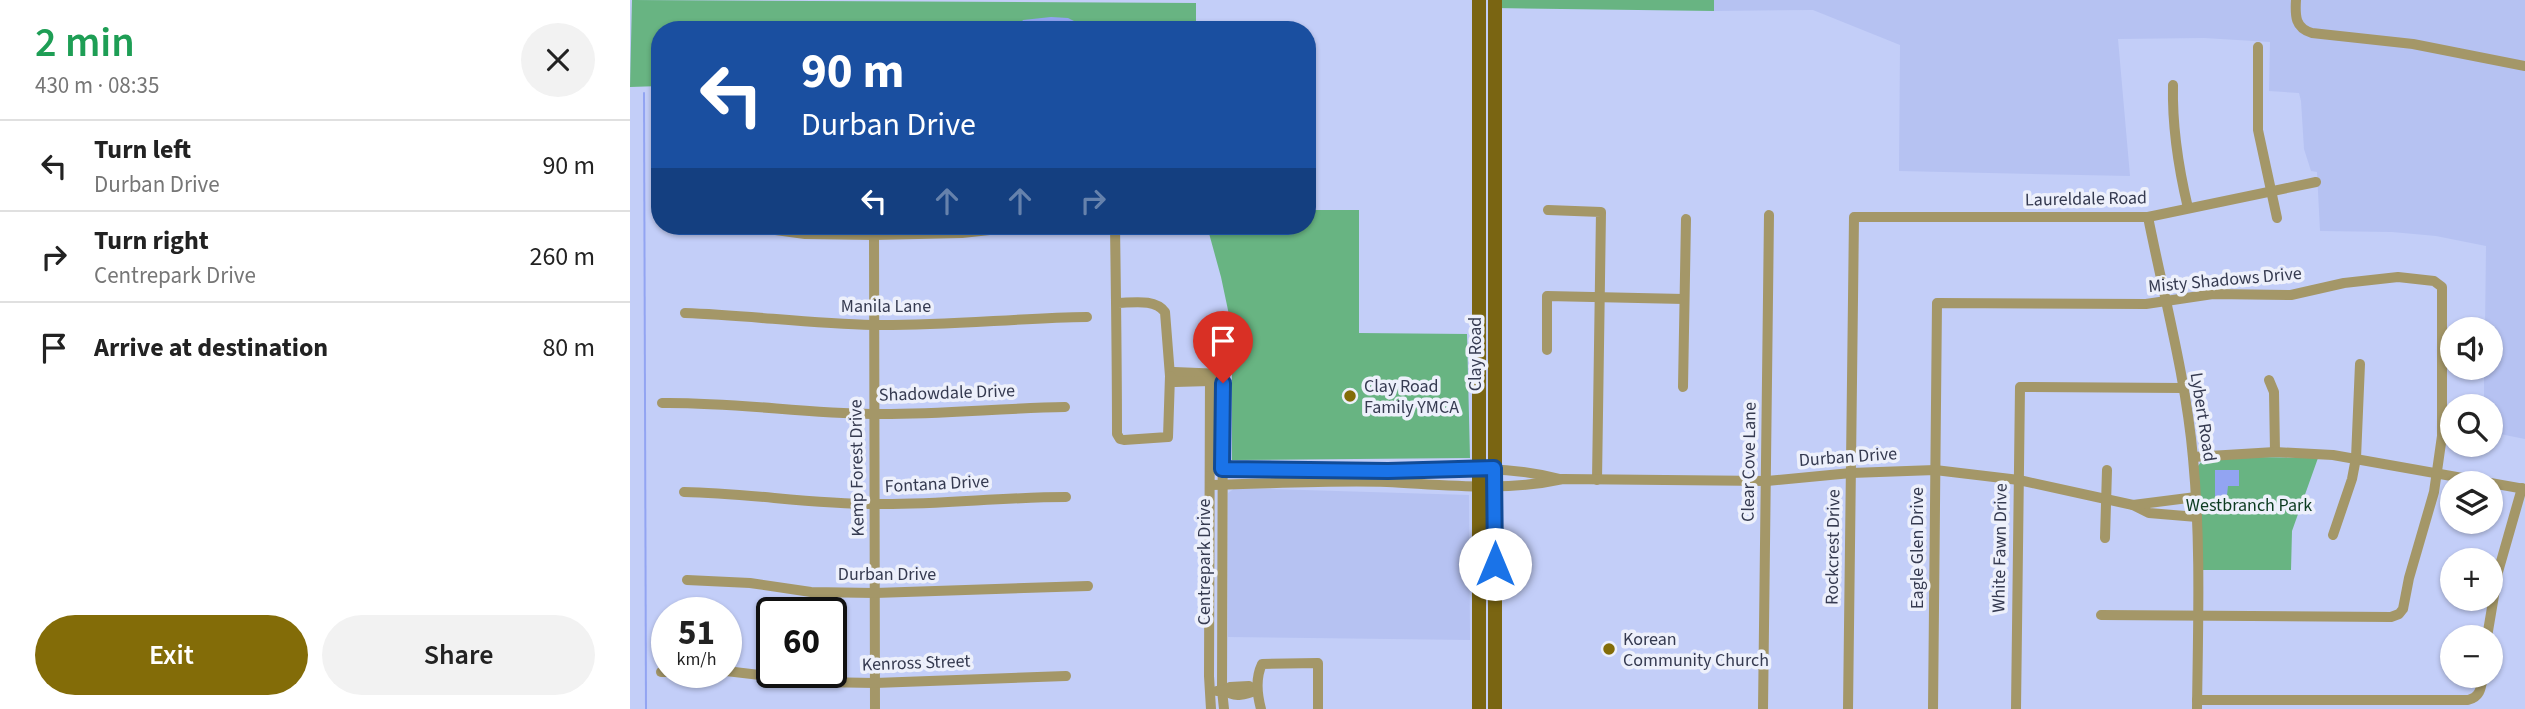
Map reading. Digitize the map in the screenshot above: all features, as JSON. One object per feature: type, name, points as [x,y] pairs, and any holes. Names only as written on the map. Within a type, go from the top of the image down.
[{"type":"main road","name":"Clay Road","points":[[1479,0],[1479,350],[1487,468],[1494,488],[1495,709]]},
{"type":"main road","name":"Clay Road","points":[[1479,709],[1479,488],[1487,468],[1495,351],[1495,0]]},
{"type":"main road","points":[[1479,18],[1495,18]]},
{"type":"main road","points":[[1479,120],[1496,119]]},
{"type":"main road","points":[[1479,231],[1495,231]]},
{"type":"main road","points":[[1479,350],[1495,351]]},
{"type":"main road","points":[[1479,589],[1495,590]]},
{"type":"street","points":[[2296,0],[2295,14],[2304,31],[2413,44],[2525,66]]},
{"type":"street","points":[[2258,47],[2258,130],[2277,218]]},
{"type":"street","points":[[2172,85],[2176,161],[2188,208]]},
{"type":"street","name":"Laureldale Road","points":[[1854,217],[2148,217],[2316,182]]},
{"type":"street","points":[[1548,210],[1601,212],[1597,480]]},
{"type":"street","name":"Clear Cove Lane","points":[[1763,709],[1769,215]]},
{"type":"street","name":"Rockcrest Drive","points":[[1848,709],[1854,217]]},
{"type":"street","name":"Lybert Road","points":[[2148,217],[2183,388],[2193,457],[2197,517],[2197,704]]},
{"type":"street","points":[[1683,387],[1686,219]]},
{"type":"street","name":"Kemp Forest Drive","points":[[874,235],[875,709]]},
{"type":"street","points":[[1115,235],[1117,434],[1120,439],[1168,438],[1170,376],[1167,320],[1160,305],[1154,303],[1116,303]]},
{"type":"street","name":"Misty Shadows Drive","points":[[1937,303],[2146,304],[2213,294],[2291,295],[2371,278],[2420,278],[2434,281],[2442,287],[2443,314],[2442,436],[2438,472]]},
{"type":"street","points":[[1547,350],[1547,296],[1684,299]]},
{"type":"street","name":"Eagle Glen Drive","points":[[1933,709],[1937,303]]},
{"type":"street","name":"Manila Lane","points":[[685,313],[735,314],[820,324],[875,325],[1087,317]]},
{"type":"street","points":[[2333,535],[2352,479],[2356,458],[2360,364]]},
{"type":"street","points":[[1170,376],[1174,372],[1189,377],[1210,377]]},
{"type":"street","name":"Centrepark Drive","points":[[1216,469],[1223,374],[1210,377],[1216,469],[1219,691],[1224,709]]},
{"type":"street","points":[[2269,380],[2274,392],[2274,452]]},
{"type":"street","name":"White Fawn Drive","points":[[2016,709],[2020,387],[2183,388]]},
{"type":"street","name":"Shadowdale Drive","points":[[662,402],[876,414],[1065,407]]},
{"type":"street","points":[[2193,457],[2274,452],[2356,458],[2523,489],[2498,572],[2489,625]]},
{"type":"street","name":"Durban Drive","points":[[1216,469],[1388,471],[1487,468],[1534,472],[1563,480]]},
{"type":"street","name":"Durban Drive","points":[[1216,485],[1388,482],[1494,488],[1532,486],[1563,480],[1767,481],[1852,473],[1935,470],[2018,480],[2133,505],[2149,513],[2197,517]]},
{"type":"street","points":[[2105,538],[2107,470]]},
{"type":"street","points":[[2101,615],[2391,617],[2399,614],[2403,609],[2438,472]]},
{"type":"street","name":"Fontana Drive","points":[[684,492],[747,494],[817,503],[875,504],[1066,497]]},
{"type":"street","name":"Durban Drive","points":[[2133,505],[2196,497]]},
{"type":"street","name":"Durban Drive","points":[[687,580],[751,583],[811,592],[876,593],[1088,586]]},
{"type":"street","points":[[1261,709],[1256,690],[1262,664],[1318,663],[1318,709]]},
{"type":"street","name":"Kenross Street","points":[[742,673],[818,682],[875,683],[1066,676]]},
{"type":"street","points":[[2197,704],[2468,700],[2477,696],[2479,688]]},
{"type":"street","points":[[1219,691],[1229,695],[1250,695],[1256,690]]},
{"type":"street","name":"Centrepark Drive","points":[[1211,709],[1219,691]]},
{"type":"shaded area","points":[[1714,0],[2525,0],[2525,439],[2503,435],[2503,394],[2484,394],[2484,380],[2503,380],[2503,317],[2485,317],[2486,246],[2436,236],[2392,232],[2320,231],[2317,172],[2311,171],[2304,149],[2299,93],[2269,91],[2270,42],[2204,38],[2118,39],[2130,176],[1899,171],[1900,45],[1813,10],[1714,11]]},
{"type":"shaded area","points":[[1051,17],[1074,21],[1022,21]]},
{"type":"shaded area","points":[[2215,470],[2239,470],[2239,486],[2228,486],[2226,504],[2215,504]]},
{"type":"shaded area","points":[[1235,488],[1469,495],[1470,640],[1228,637],[1228,493]]},
{"type":"green space","points":[[632,0],[1196,3],[1196,21],[651,21],[651,86],[630,87]]},
{"type":"green space","points":[[1495,0],[1714,0],[1714,11],[1495,8]]},
{"type":"green space","name":"Clay Road Family YMCA","points":[[1316,210],[1359,210],[1359,333],[1467,334],[1470,458],[1232,460],[1232,329],[1209,235],[1316,235]]},
{"type":"green space","name":"Westbranch Park","points":[[2253,457],[2318,458],[2292,531],[2291,570],[2202,570],[2198,466],[2202,461]]},
{"type":"waterway","points":[[644,93],[646,709]]},
{"type":"place","name":"Clay Road Family YMCA","points":[[1350,396]]},
{"type":"place","name":"Korean Community Church","points":[[1609,649]]},
{"type":"route","points":[[1223,383],[1222,469],[1388,471],[1494,468],[1495,564]]}]
